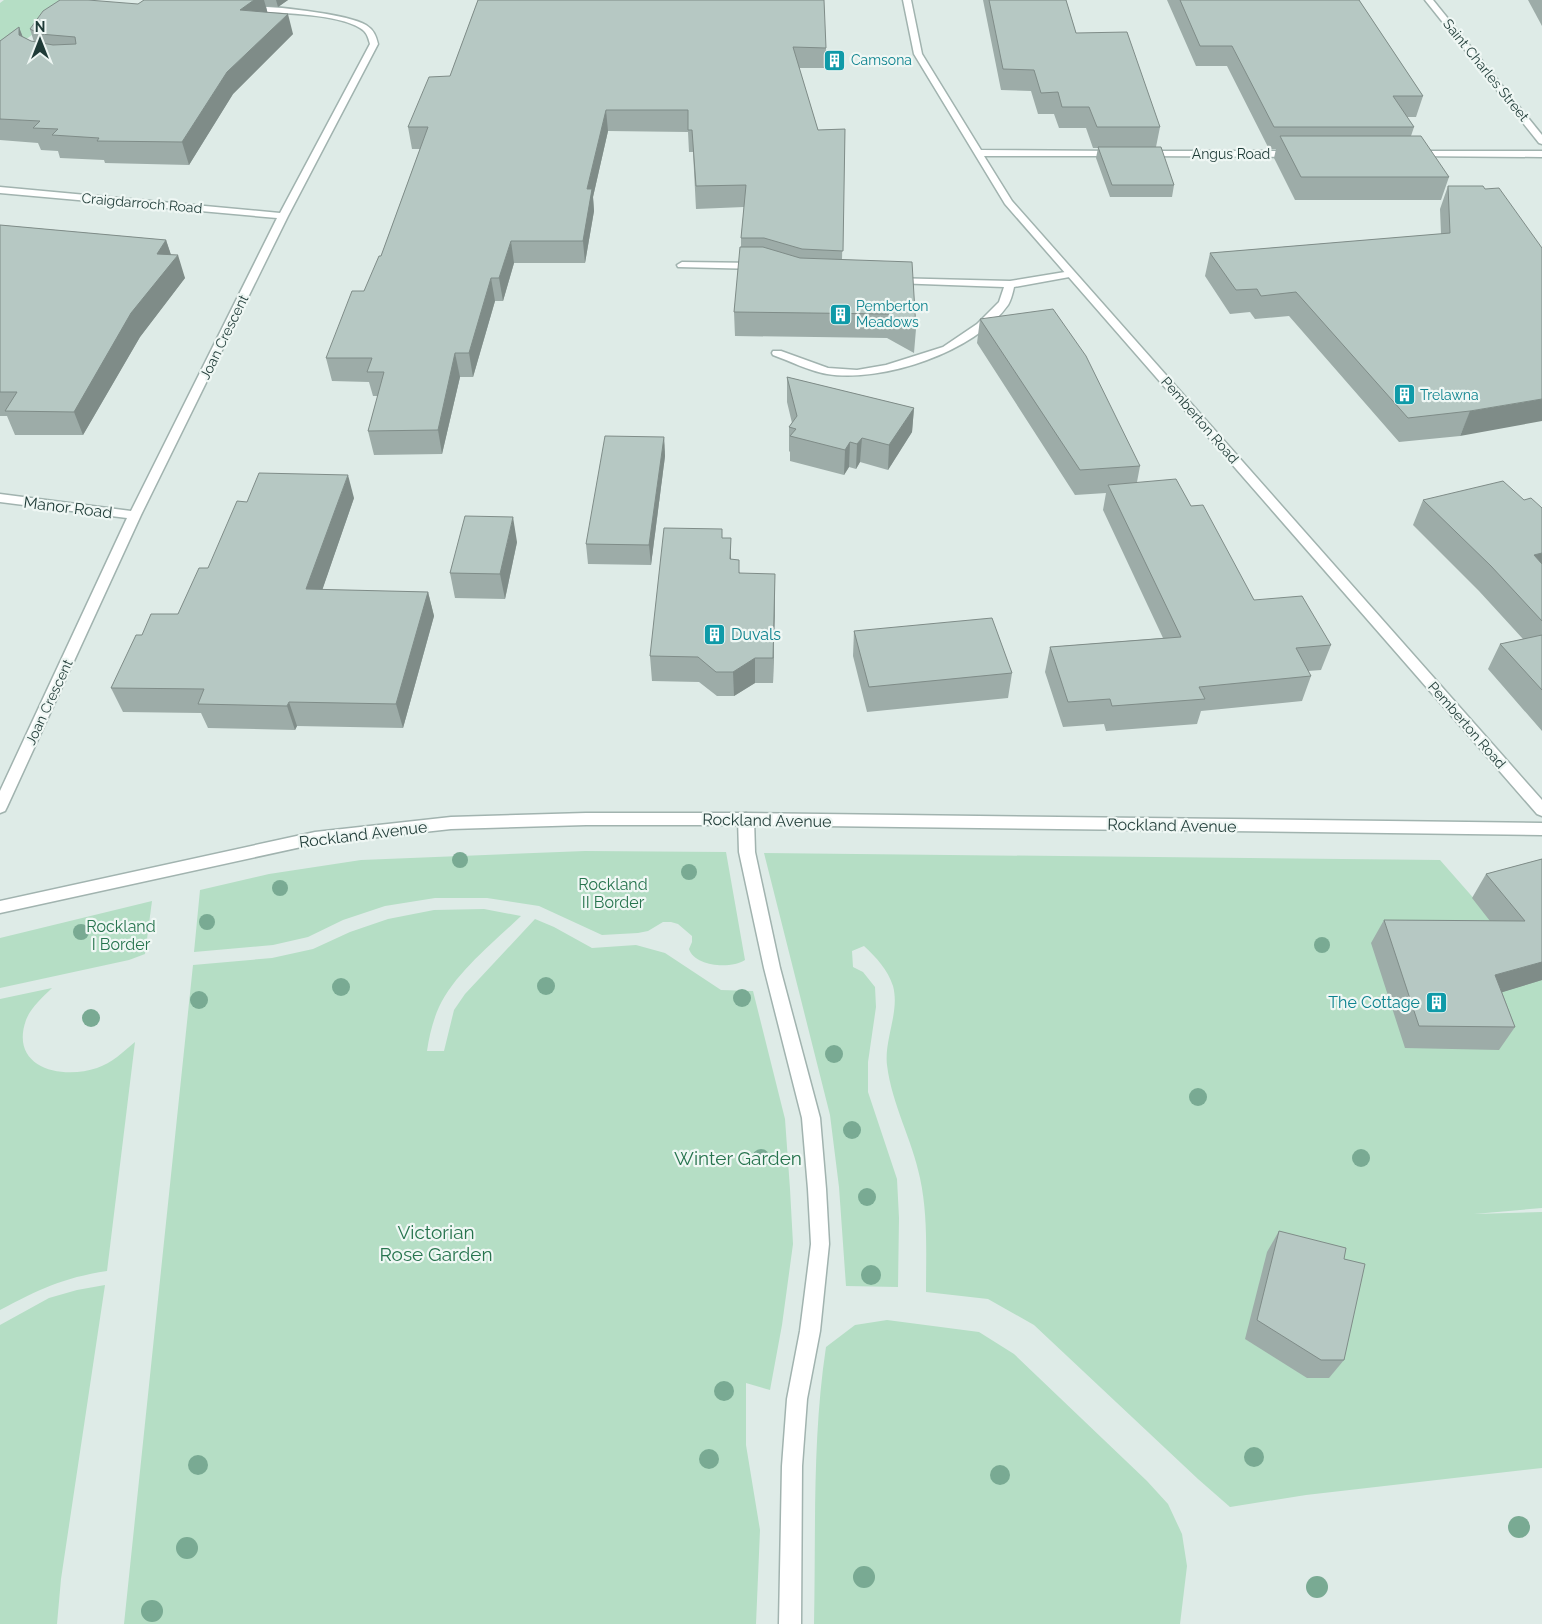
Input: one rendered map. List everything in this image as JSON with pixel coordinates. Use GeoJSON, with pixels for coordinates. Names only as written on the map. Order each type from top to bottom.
{"type":"FeatureCollection","features":[{"type":"Feature","properties":{"kind":"street","name":"Pemberton Road"},"geometry":{"type":"LineString","coordinates":[[907,0],[918,54],[1008,202],[1542,810]]}},
{"type":"Feature","properties":{"kind":"street","name":"Saint Charles Street"},"geometry":{"type":"LineString","coordinates":[[1429,0],[1542,141]]}},
{"type":"Feature","properties":{"kind":"street","name":"Joan Crescent"},"geometry":{"type":"LineString","coordinates":[[0,807],[135,515],[283,216],[374,44],[370,32],[360,24],[338,17],[233,8]]}},
{"type":"Feature","properties":{"kind":"street","name":"Angus Road"},"geometry":{"type":"LineString","coordinates":[[979,153],[1305,154]]}},
{"type":"Feature","properties":{"kind":"street"},"geometry":{"type":"LineString","coordinates":[[1404,154],[1542,154]]}},
{"type":"Feature","properties":{"kind":"street","name":"Craigdarroch Road"},"geometry":{"type":"LineString","coordinates":[[0,190],[283,216]]}},
{"type":"Feature","properties":{"kind":"street"},"geometry":{"type":"LineString","coordinates":[[682,265],[764,266],[772,268]]}},
{"type":"Feature","properties":{"kind":"street"},"geometry":{"type":"LineString","coordinates":[[880,279],[1010,284],[1026,283],[1071,274]]}},
{"type":"Feature","properties":{"kind":"street"},"geometry":{"type":"LineString","coordinates":[[777,353],[827,371],[857,373],[888,368],[947,350],[981,326],[1004,303],[1010,284]]}},
{"type":"Feature","properties":{"kind":"street","name":"Manor Road"},"geometry":{"type":"LineString","coordinates":[[0,498],[135,515]]}},
{"type":"Feature","properties":{"kind":"street","name":"Rockland Avenue"},"geometry":{"type":"LineString","coordinates":[[0,907],[324,837],[451,823],[586,819],[746,820],[1542,830]]}},
{"type":"Feature","properties":{"kind":"street"},"geometry":{"type":"LineString","coordinates":[[746,820],[748,852],[772,968],[811,1118],[817,1188],[820,1244],[810,1331],[797,1398],[792,1466],[790,1624]]}},
{"type":"Feature","properties":{"kind":"green space"},"geometry":{"type":"Polygon","coordinates":[[[4,0],[87,0],[61,13],[0,59],[0,3],[4,0]]]}},
{"type":"Feature","properties":{"kind":"green space","name":"Rockland II Border"},"geometry":{"type":"Polygon","coordinates":[[[585,851],[726,852],[745,960],[731,965],[714,965],[698,960],[689,949],[692,936],[678,924],[671,922],[663,922],[648,931],[638,933],[602,935],[539,906],[487,898],[435,898],[385,906],[343,920],[308,937],[273,945],[194,952],[200,890],[269,874],[361,860],[585,851]]]}},
{"type":"Feature","properties":{"kind":"green space"},"geometry":{"type":"Polygon","coordinates":[[[764,853],[1440,860],[1542,976],[1542,1208],[1474,1214],[1542,1212],[1542,1468],[1306,1495],[1230,1507],[1034,1325],[988,1299],[926,1292],[926,1235],[923,1192],[912,1150],[893,1094],[887,1065],[895,996],[888,975],[881,964],[864,946],[852,951],[853,967],[863,972],[875,987],[876,1007],[868,1062],[868,1092],[897,1179],[899,1218],[898,1287],[846,1286],[839,1187],[830,1115],[764,853]]]}},
{"type":"Feature","properties":{"kind":"green space","name":"Rockland I Border"},"geometry":{"type":"Polygon","coordinates":[[[152,901],[145,954],[129,960],[0,988],[0,938],[152,901]]]}},
{"type":"Feature","properties":{"kind":"green space"},"geometry":{"type":"Polygon","coordinates":[[[484,909],[521,916],[465,970],[446,994],[435,1017],[427,1051],[444,1051],[454,1010],[465,994],[535,919],[592,948],[636,945],[665,953],[721,990],[753,991],[785,1119],[793,1244],[782,1325],[770,1390],[746,1383],[746,1445],[760,1530],[756,1624],[124,1624],[193,965],[272,958],[313,949],[350,932],[388,919],[434,910],[484,909]]]}},
{"type":"Feature","properties":{"kind":"green space"},"geometry":{"type":"Polygon","coordinates":[[[52,988],[28,1015],[23,1036],[25,1049],[32,1059],[42,1066],[55,1071],[69,1072],[97,1068],[112,1060],[135,1042],[107,1271],[77,1277],[52,1285],[0,1310],[0,999],[52,988]]]}},
{"type":"Feature","properties":{"kind":"green space"},"geometry":{"type":"Polygon","coordinates":[[[105,1285],[61,1579],[57,1624],[0,1624],[0,1325],[49,1298],[105,1285]]]}},
{"type":"Feature","properties":{"kind":"green space"},"geometry":{"type":"Polygon","coordinates":[[[887,1320],[979,1332],[1014,1354],[1147,1481],[1168,1504],[1182,1534],[1187,1566],[1180,1624],[814,1624],[818,1416],[826,1347],[855,1325],[887,1320]]]}},
{"type":"Feature","properties":{"kind":"building"},"geometry":{"type":"Polygon","coordinates":[[[60,0],[138,4],[144,0],[254,0],[240,10],[288,14],[227,72],[182,142],[97,141],[99,138],[52,135],[58,129],[33,128],[40,121],[0,119],[0,41],[19,27],[19,35],[31,41],[53,45],[76,44],[75,37],[40,34],[30,29],[43,11],[60,0]]]}},
{"type":"Feature","properties":{"kind":"building"},"geometry":{"type":"Polygon","coordinates":[[[478,0],[824,0],[826,48],[793,47],[818,130],[845,129],[843,251],[802,249],[764,238],[741,238],[746,185],[696,186],[692,130],[688,130],[688,110],[606,110],[587,189],[592,189],[583,241],[511,241],[499,278],[491,278],[469,353],[455,353],[438,430],[368,431],[384,372],[367,372],[372,358],[326,358],[352,291],[364,291],[379,256],[381,256],[428,127],[408,127],[429,77],[450,76],[478,0]]]}},
{"type":"Feature","properties":{"kind":"building"},"geometry":{"type":"Polygon","coordinates":[[[989,0],[1066,0],[1076,33],[1127,32],[1160,127],[1097,127],[1089,107],[1062,107],[1058,92],[1041,93],[1034,70],[1003,69],[989,0]]]}},
{"type":"Feature","properties":{"kind":"building"},"geometry":{"type":"Polygon","coordinates":[[[1180,0],[1359,0],[1423,96],[1393,96],[1414,127],[1274,127],[1232,46],[1200,46],[1180,0]]]}},
{"type":"Feature","properties":{"kind":"building"},"geometry":{"type":"Polygon","coordinates":[[[1280,136],[1421,136],[1449,177],[1301,177],[1280,136]]]}},
{"type":"Feature","properties":{"kind":"building"},"geometry":{"type":"Polygon","coordinates":[[[1098,147],[1161,147],[1174,185],[1112,185],[1098,147]]]}},
{"type":"Feature","properties":{"kind":"building"},"geometry":{"type":"Polygon","coordinates":[[[1448,186],[1483,186],[1485,189],[1499,188],[1542,248],[1542,399],[1470,411],[1408,418],[1296,292],[1261,296],[1257,289],[1236,290],[1210,253],[1450,233],[1448,186]]]}},
{"type":"Feature","properties":{"kind":"building"},"geometry":{"type":"Polygon","coordinates":[[[0,225],[166,240],[157,254],[178,255],[131,313],[74,412],[5,411],[17,392],[0,392],[0,225]]]}},
{"type":"Feature","properties":{"kind":"building"},"geometry":{"type":"Polygon","coordinates":[[[740,247],[763,247],[800,258],[912,262],[916,329],[888,314],[734,312],[740,247]]]}},
{"type":"Feature","properties":{"kind":"building"},"geometry":{"type":"Polygon","coordinates":[[[1053,309],[1086,356],[1140,466],[1080,470],[980,319],[1053,309]]]}},
{"type":"Feature","properties":{"kind":"building"},"geometry":{"type":"Polygon","coordinates":[[[787,377],[914,408],[889,445],[862,438],[857,444],[850,442],[845,450],[790,436],[796,429],[789,427],[797,416],[787,377]]]}},
{"type":"Feature","properties":{"kind":"building"},"geometry":{"type":"Polygon","coordinates":[[[605,436],[664,437],[649,545],[586,544],[605,436]]]}},
{"type":"Feature","properties":{"kind":"building"},"geometry":{"type":"Polygon","coordinates":[[[259,473],[348,475],[306,589],[428,592],[396,704],[289,702],[287,706],[198,704],[204,689],[111,688],[136,635],[142,635],[151,614],[178,614],[199,568],[208,568],[237,501],[247,502],[259,473]]]}},
{"type":"Feature","properties":{"kind":"building"},"geometry":{"type":"Polygon","coordinates":[[[1176,479],[1191,506],[1203,505],[1254,600],[1302,596],[1331,645],[1296,648],[1311,676],[1199,687],[1205,699],[1112,706],[1110,699],[1068,702],[1050,647],[1181,637],[1108,485],[1176,479]]]}},
{"type":"Feature","properties":{"kind":"building"},"geometry":{"type":"Polygon","coordinates":[[[1503,481],[1524,500],[1531,498],[1542,508],[1542,553],[1534,555],[1542,564],[1542,621],[1491,566],[1423,500],[1503,481]]]}},
{"type":"Feature","properties":{"kind":"building"},"geometry":{"type":"Polygon","coordinates":[[[465,516],[513,517],[500,574],[450,573],[465,516]]]}},
{"type":"Feature","properties":{"kind":"building","name":"Duvals"},"geometry":{"type":"Polygon","coordinates":[[[664,528],[722,529],[722,538],[731,538],[730,559],[739,560],[739,573],[775,574],[773,658],[755,658],[733,672],[716,672],[698,657],[650,656],[664,528]]]}},
{"type":"Feature","properties":{"kind":"building"},"geometry":{"type":"Polygon","coordinates":[[[992,618],[1012,673],[869,687],[854,631],[992,618]]]}},
{"type":"Feature","properties":{"kind":"building"},"geometry":{"type":"Polygon","coordinates":[[[1542,635],[1542,690],[1500,644],[1542,635]]]}},
{"type":"Feature","properties":{"kind":"building"},"geometry":{"type":"Polygon","coordinates":[[[1542,859],[1542,962],[1495,975],[1515,1027],[1419,1026],[1384,920],[1525,921],[1486,874],[1542,859]]]}},
{"type":"Feature","properties":{"kind":"building"},"geometry":{"type":"Polygon","coordinates":[[[1279,1231],[1346,1248],[1344,1259],[1365,1264],[1344,1360],[1321,1360],[1257,1320],[1279,1231]]]}},
{"type":"Feature","properties":{"kind":"place","name":"Camsona"},"geometry":{"type":"Point","coordinates":[835,60]}},
{"type":"Feature","properties":{"kind":"place","name":"Pemberton Meadows"},"geometry":{"type":"Point","coordinates":[840,314]}},
{"type":"Feature","properties":{"kind":"place","name":"Trelawna"},"geometry":{"type":"Point","coordinates":[1404,395]}},
{"type":"Feature","properties":{"kind":"place","name":"Duvals"},"geometry":{"type":"Point","coordinates":[715,634]}},
{"type":"Feature","properties":{"kind":"place","name":"The Cottage"},"geometry":{"type":"Point","coordinates":[1436,1002]}},
{"type":"Feature","properties":{"kind":"park label","name":"Winter Garden"},"geometry":{"type":"Point","coordinates":[738,1158]}},
{"type":"Feature","properties":{"kind":"park label","name":"Victorian Rose Garden"},"geometry":{"type":"Point","coordinates":[436,1243]}}]}
